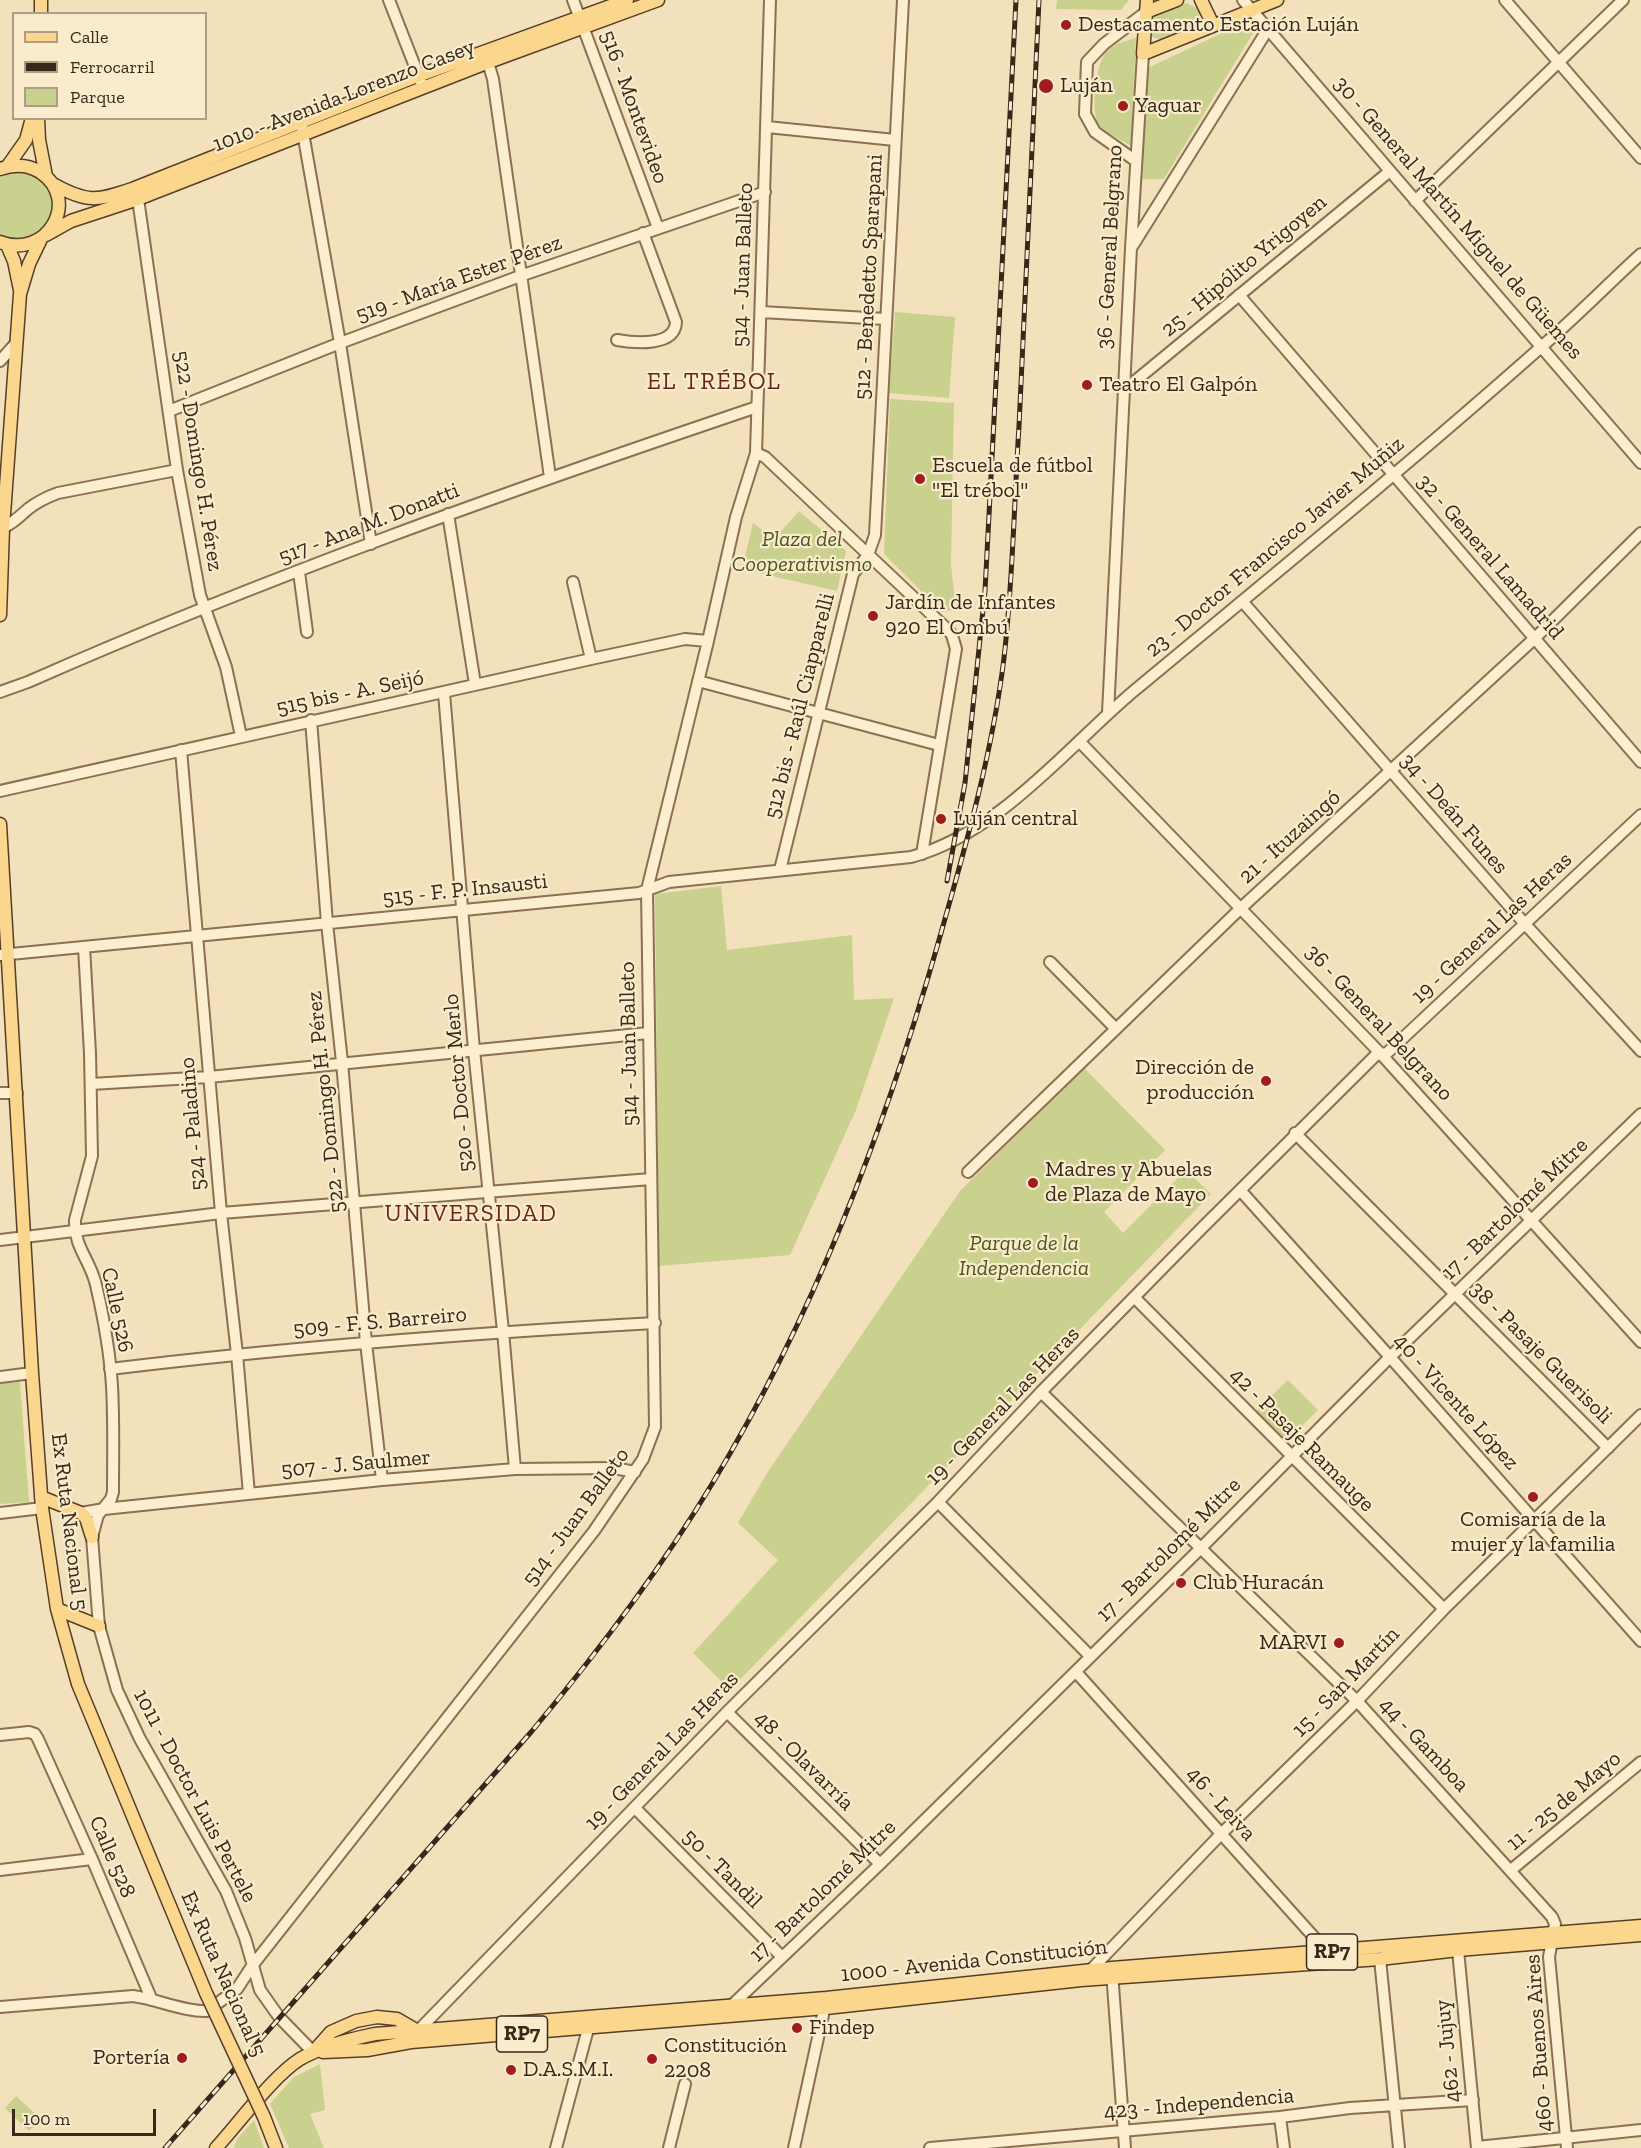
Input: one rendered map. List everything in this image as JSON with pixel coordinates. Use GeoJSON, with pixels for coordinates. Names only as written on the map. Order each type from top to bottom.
{"type":"FeatureCollection","features":[{"type":"Feature","properties":{"kind":"main road","name":"1010 - Avenida Lorenzo Casey"},"geometry":{"type":"LineString","coordinates":[[582,22],[627,0]]}},
{"type":"Feature","properties":{"kind":"main road","name":"1010 - Avenida Lorenzo Casey"},"geometry":{"type":"LineString","coordinates":[[2,243],[24,246],[71,221],[301,122],[422,81],[582,22],[658,0]]}},
{"type":"Feature","properties":{"kind":"main road"},"geometry":{"type":"LineString","coordinates":[[1147,6],[1177,0]]}},
{"type":"Feature","properties":{"kind":"main road"},"geometry":{"type":"LineString","coordinates":[[1201,0],[1213,25]]}},
{"type":"Feature","properties":{"kind":"main road"},"geometry":{"type":"LineString","coordinates":[[1143,54],[1213,25],[1247,5],[1276,0]]}},
{"type":"Feature","properties":{"kind":"main road","name":"36 - General Belgrano"},"geometry":{"type":"LineString","coordinates":[[1143,54],[1147,6]]}},
{"type":"Feature","properties":{"kind":"main road","name":"1010 - Avenida Lorenzo Casey"},"geometry":{"type":"LineString","coordinates":[[2,168],[27,166],[67,192],[93,199],[135,194],[305,134],[422,81]]}},
{"type":"Feature","properties":{"kind":"main road"},"geometry":{"type":"LineString","coordinates":[[2,168],[26,140],[31,120]]}},
{"type":"Feature","properties":{"kind":"main road"},"geometry":{"type":"LineString","coordinates":[[0,615],[2,528],[20,294],[29,264],[44,237],[52,228],[58,211],[57,193],[49,180],[39,140],[38,120]]}},
{"type":"Feature","properties":{"kind":"main road"},"geometry":{"type":"LineString","coordinates":[[2,243],[14,261],[20,294]]}},
{"type":"Feature","properties":{"kind":"main road","name":"Ex Ruta Nacional 5"},"geometry":{"type":"LineString","coordinates":[[0,824],[4,954],[17,1092],[32,1374],[42,1502],[57,1610],[78,1684],[207,1993],[276,2148]]}},
{"type":"Feature","properties":{"kind":"main road"},"geometry":{"type":"LineString","coordinates":[[42,1502],[81,1513],[86,1518],[92,1537]]}},
{"type":"Feature","properties":{"kind":"main road"},"geometry":{"type":"LineString","coordinates":[[57,1610],[99,1626]]}},
{"type":"Feature","properties":{"kind":"main road","name":"1000 - Avenida Constitución"},"geometry":{"type":"LineString","coordinates":[[1112,1972],[1380,1959],[1641,1926]]}},
{"type":"Feature","properties":{"kind":"main road","name":"1000 - Avenida Constitución"},"geometry":{"type":"LineString","coordinates":[[313,2052],[349,2052],[411,2042],[588,2023],[826,2003],[1112,1972],[1328,1952],[1641,1935]]}},
{"type":"Feature","properties":{"kind":"main road"},"geometry":{"type":"LineString","coordinates":[[216,2148],[283,2072],[313,2052],[331,2032],[356,2021],[377,2016],[397,2019],[416,2030]]}},
{"type":"Feature","properties":{"kind":"main road","name":"1000 - Avenida Constitución"},"geometry":{"type":"LineString","coordinates":[[416,2030],[588,2023]]}},
{"type":"Feature","properties":{"kind":"street"},"geometry":{"type":"LineString","coordinates":[[389,0],[422,81]]}},
{"type":"Feature","properties":{"kind":"street","name":"516 - Montevideo"},"geometry":{"type":"LineString","coordinates":[[573,0],[658,228]]}},
{"type":"Feature","properties":{"kind":"street","name":"514 - Juan Balleto"},"geometry":{"type":"LineString","coordinates":[[151,1998],[192,2010],[207,2011],[237,1989],[252,1966],[594,1532],[635,1472],[649,1447],[655,1427],[655,1323],[647,890],[736,517],[756,453],[770,0]]}},
{"type":"Feature","properties":{"kind":"street","name":"512 - Benedetto Sparapani"},"geometry":{"type":"LineString","coordinates":[[868,555],[875,535],[903,0]]}},
{"type":"Feature","properties":{"kind":"street"},"geometry":{"type":"LineString","coordinates":[[1505,0],[1641,158]]}},
{"type":"Feature","properties":{"kind":"street"},"geometry":{"type":"LineString","coordinates":[[1415,201],[1623,0]]}},
{"type":"Feature","properties":{"kind":"street","name":"30 - General Martín Miguel de Güemes"},"geometry":{"type":"LineString","coordinates":[[1247,5],[1641,463]]}},
{"type":"Feature","properties":{"kind":"street"},"geometry":{"type":"LineString","coordinates":[[1136,161],[1095,132],[1085,114],[1087,62],[1147,6]]}},
{"type":"Feature","properties":{"kind":"street"},"geometry":{"type":"LineString","coordinates":[[1131,248],[1268,29]]}},
{"type":"Feature","properties":{"kind":"street","name":"36 - General Belgrano"},"geometry":{"type":"LineString","coordinates":[[1108,713],[1143,54]]}},
{"type":"Feature","properties":{"kind":"street"},"geometry":{"type":"LineString","coordinates":[[486,57],[493,79],[523,275],[550,477]]}},
{"type":"Feature","properties":{"kind":"street"},"geometry":{"type":"LineString","coordinates":[[301,122],[305,134],[340,343],[371,544]]}},
{"type":"Feature","properties":{"kind":"street"},"geometry":{"type":"LineString","coordinates":[[767,127],[895,140]]}},
{"type":"Feature","properties":{"kind":"street","name":"25 - Hipólito Yrigoyen"},"geometry":{"type":"LineString","coordinates":[[1124,391],[1390,171]]}},
{"type":"Feature","properties":{"kind":"street","name":"519 - María Ester Pérez"},"geometry":{"type":"LineString","coordinates":[[169,411],[340,343],[523,275],[765,192]]}},
{"type":"Feature","properties":{"kind":"street","name":"522 - Domingo H. Pérez"},"geometry":{"type":"LineString","coordinates":[[135,194],[177,470],[200,595],[226,667],[241,736]]}},
{"type":"Feature","properties":{"kind":"street"},"geometry":{"type":"LineString","coordinates":[[617,339],[649,342],[671,334],[675,329],[676,322],[643,233]]}},
{"type":"Feature","properties":{"kind":"street","name":"23 - Doctor Francisco Javier Muñiz"},"geometry":{"type":"LineString","coordinates":[[922,854],[956,838],[1009,804],[1108,713],[1542,347],[1641,254]]}},
{"type":"Feature","properties":{"kind":"street","name":"32 - General Lamadrid"},"geometry":{"type":"LineString","coordinates":[[1239,295],[1641,762]]}},
{"type":"Feature","properties":{"kind":"street"},"geometry":{"type":"LineString","coordinates":[[761,312],[886,319]]}},
{"type":"Feature","properties":{"kind":"street"},"geometry":{"type":"LineString","coordinates":[[0,361],[17,342]]}},
{"type":"Feature","properties":{"kind":"street","name":"517 - Ana M. Donatti"},"geometry":{"type":"LineString","coordinates":[[0,692],[205,608],[448,514],[757,407]]}},
{"type":"Feature","properties":{"kind":"street"},"geometry":{"type":"LineString","coordinates":[[756,453],[765,457],[952,635],[956,649],[922,854]]}},
{"type":"Feature","properties":{"kind":"street"},"geometry":{"type":"LineString","coordinates":[[2,528],[29,508],[58,493],[177,470]]}},
{"type":"Feature","properties":{"kind":"street"},"geometry":{"type":"LineString","coordinates":[[448,514],[475,684]]}},
{"type":"Feature","properties":{"kind":"street","name":"21 - Ituzaingó"},"geometry":{"type":"LineString","coordinates":[[968,1172],[1241,908],[1534,638],[1641,533]]}},
{"type":"Feature","properties":{"kind":"street","name":"512 bis - Raúl Ciapparelli"},"geometry":{"type":"LineString","coordinates":[[780,870],[853,574],[868,555]]}},
{"type":"Feature","properties":{"kind":"street"},"geometry":{"type":"LineString","coordinates":[[299,572],[307,632]]}},
{"type":"Feature","properties":{"kind":"street"},"geometry":{"type":"LineString","coordinates":[[573,582],[591,659]]}},
{"type":"Feature","properties":{"kind":"street","name":"34 - Deán Funes"},"geometry":{"type":"LineString","coordinates":[[1242,601],[1525,924],[1641,1051]]}},
{"type":"Feature","properties":{"kind":"street","name":"515 bis - A. Seijó"},"geometry":{"type":"LineString","coordinates":[[0,791],[311,720],[685,639],[708,641]]}},
{"type":"Feature","properties":{"kind":"street"},"geometry":{"type":"LineString","coordinates":[[698,681],[939,745]]}},
{"type":"Feature","properties":{"kind":"street","name":"520 - Doctor Merlo"},"geometry":{"type":"LineString","coordinates":[[444,693],[474,1050],[515,1469]]}},
{"type":"Feature","properties":{"kind":"street","name":"522 - Domingo H. Pérez"},"geometry":{"type":"LineString","coordinates":[[311,720],[327,923],[342,1062],[366,1343],[382,1480]]}},
{"type":"Feature","properties":{"kind":"street","name":"36 - General Belgrano"},"geometry":{"type":"LineString","coordinates":[[1079,741],[1381,1054],[1641,1342]]}},
{"type":"Feature","properties":{"kind":"street","name":"524 - Paladino"},"geometry":{"type":"LineString","coordinates":[[181,750],[221,1214],[237,1354],[249,1494]]}},
{"type":"Feature","properties":{"kind":"street","name":"19 - General Las Heras"},"geometry":{"type":"LineString","coordinates":[[411,2042],[416,2030],[727,1712],[938,1502],[1041,1392],[1295,1133],[1372,1058],[1387,1053],[1641,815]]}},
{"type":"Feature","properties":{"kind":"street","name":"515 - F. P. Insausti"},"geometry":{"type":"LineString","coordinates":[[4,954],[639,893],[669,882],[922,854]]}},
{"type":"Feature","properties":{"kind":"street"},"geometry":{"type":"LineString","coordinates":[[75,1230],[75,1220],[92,1156],[84,947]]}},
{"type":"Feature","properties":{"kind":"street"},"geometry":{"type":"LineString","coordinates":[[1050,962],[1116,1029]]}},
{"type":"Feature","properties":{"kind":"street"},"geometry":{"type":"LineString","coordinates":[[91,1084],[209,1077],[648,1033]]}},
{"type":"Feature","properties":{"kind":"street"},"geometry":{"type":"LineString","coordinates":[[0,1094],[17,1092]]}},
{"type":"Feature","properties":{"kind":"street","name":"17 - Bartolomé Mitre"},"geometry":{"type":"LineString","coordinates":[[731,2011],[782,1957],[1076,1672],[1390,1356],[1641,1114]]}},
{"type":"Feature","properties":{"kind":"street","name":"38 - Pasaje Guerisoli"},"geometry":{"type":"LineString","coordinates":[[1295,1133],[1608,1448]]}},
{"type":"Feature","properties":{"kind":"street"},"geometry":{"type":"LineString","coordinates":[[0,1240],[221,1214],[651,1179]]}},
{"type":"Feature","properties":{"kind":"street","name":"40 - Vicente López"},"geometry":{"type":"LineString","coordinates":[[1240,1190],[1641,1641]]}},
{"type":"Feature","properties":{"kind":"street","name":"Calle 526"},"geometry":{"type":"LineString","coordinates":[[75,1230],[77,1244],[91,1267],[96,1285],[112,1385],[113,1492],[95,1523],[92,1537]]}},
{"type":"Feature","properties":{"kind":"street","name":"42 - Pasaje Ramauge"},"geometry":{"type":"LineString","coordinates":[[1135,1298],[1444,1609]]}},
{"type":"Feature","properties":{"kind":"street","name":"509 - F. S. Barreiro"},"geometry":{"type":"LineString","coordinates":[[110,1369],[237,1354],[503,1331],[655,1323]]}},
{"type":"Feature","properties":{"kind":"street"},"geometry":{"type":"LineString","coordinates":[[0,1377],[32,1374]]}},
{"type":"Feature","properties":{"kind":"street","name":"44 - Gamboa"},"geometry":{"type":"LineString","coordinates":[[1041,1392],[1357,1701],[1552,1917],[1555,1924],[1551,1939]]}},
{"type":"Feature","properties":{"kind":"street","name":"15 - San Martín"},"geometry":{"type":"LineString","coordinates":[[1085,1975],[1221,1834],[1357,1701],[1444,1609],[1641,1415]]}},
{"type":"Feature","properties":{"kind":"street","name":"507 - J. Saulmer"},"geometry":{"type":"LineString","coordinates":[[81,1513],[382,1480],[515,1469],[614,1468],[635,1472]]}},
{"type":"Feature","properties":{"kind":"street"},"geometry":{"type":"LineString","coordinates":[[0,1513],[42,1502]]}},
{"type":"Feature","properties":{"kind":"street"},"geometry":{"type":"LineString","coordinates":[[938,1502],[1090,1656]]}},
{"type":"Feature","properties":{"kind":"street","name":"1011 - Doctor Luis Pertele"},"geometry":{"type":"LineString","coordinates":[[92,1537],[99,1626],[111,1670],[125,1708],[226,1891],[242,1930],[260,1990],[271,2006],[313,2052]]}},
{"type":"Feature","properties":{"kind":"street","name":"46 - Leiva"},"geometry":{"type":"LineString","coordinates":[[1076,1672],[1337,1962]]}},
{"type":"Feature","properties":{"kind":"street","name":"48 - Olavarría"},"geometry":{"type":"LineString","coordinates":[[727,1712],[880,1864]]}},
{"type":"Feature","properties":{"kind":"street","name":"Calle 528"},"geometry":{"type":"LineString","coordinates":[[0,1735],[29,1732],[35,1734],[92,1858],[151,1998]]}},
{"type":"Feature","properties":{"kind":"street","name":"11 - 25 de Mayo"},"geometry":{"type":"LineString","coordinates":[[1511,1870],[1641,1761]]}},
{"type":"Feature","properties":{"kind":"street","name":"50 - Tandil"},"geometry":{"type":"LineString","coordinates":[[635,1808],[782,1957]]}},
{"type":"Feature","properties":{"kind":"street"},"geometry":{"type":"LineString","coordinates":[[0,1870],[92,1858]]}},
{"type":"Feature","properties":{"kind":"street","name":"460 - Buenos Aires"},"geometry":{"type":"LineString","coordinates":[[1551,1939],[1550,1968],[1566,2142]]}},
{"type":"Feature","properties":{"kind":"street","name":"462 - Jujuy"},"geometry":{"type":"LineString","coordinates":[[1458,1950],[1477,2148]]}},
{"type":"Feature","properties":{"kind":"street"},"geometry":{"type":"LineString","coordinates":[[1103,1955],[1112,1972],[1125,2148]]}},
{"type":"Feature","properties":{"kind":"street"},"geometry":{"type":"LineString","coordinates":[[1380,1959],[1399,2148]]}},
{"type":"Feature","properties":{"kind":"street"},"geometry":{"type":"LineString","coordinates":[[0,2007],[114,1997],[151,1998]]}},
{"type":"Feature","properties":{"kind":"street"},"geometry":{"type":"LineString","coordinates":[[794,2148],[826,2003]]}},
{"type":"Feature","properties":{"kind":"street"},"geometry":{"type":"LineString","coordinates":[[556,2148],[588,2023]]}},
{"type":"Feature","properties":{"kind":"street"},"geometry":{"type":"LineString","coordinates":[[669,2148],[685,2084]]}},
{"type":"Feature","properties":{"kind":"street","name":"423 - Independencia"},"geometry":{"type":"LineString","coordinates":[[930,2148],[998,2145],[1350,2108],[1473,2100]]}},
{"type":"Feature","properties":{"kind":"street"},"geometry":{"type":"LineString","coordinates":[[1281,2117],[1284,2148]]}},
{"type":"Feature","properties":{"kind":"street"},"geometry":{"type":"LineString","coordinates":[[1477,2148],[1566,2142],[1641,2130]]}},
{"type":"Feature","properties":{"kind":"green space"},"geometry":{"type":"Polygon","coordinates":[[[1057,0],[1129,0],[1121,10],[1056,9],[1057,0]]]}},
{"type":"Feature","properties":{"kind":"green space"},"geometry":{"type":"Polygon","coordinates":[[[1186,3],[1200,12],[1196,28],[1168,39],[1151,36],[1148,24],[1153,17],[1186,3]]]}},
{"type":"Feature","properties":{"kind":"green space"},"geometry":{"type":"Polygon","coordinates":[[[1245,22],[1253,33],[1164,179],[1140,179],[1148,68],[1245,22]]]}},
{"type":"Feature","properties":{"kind":"green space"},"geometry":{"type":"Polygon","coordinates":[[[1136,38],[1131,146],[1100,126],[1094,100],[1097,76],[1107,51],[1117,44],[1136,38]]]}},
{"type":"Feature","properties":{"kind":"green space"},"geometry":{"type":"Polygon","coordinates":[[[21,169],[43,179],[53,197],[54,206],[48,224],[33,238],[23,242],[0,238],[0,174],[21,169]]]}},
{"type":"Feature","properties":{"kind":"green space"},"geometry":{"type":"Polygon","coordinates":[[[895,312],[955,317],[949,398],[889,393],[895,312]]]}},
{"type":"Feature","properties":{"kind":"green space","name":"Escuela de fútbol \"El trébol\""},"geometry":{"type":"Polygon","coordinates":[[[890,399],[954,403],[951,564],[956,609],[942,612],[884,554],[890,399]]]}},
{"type":"Feature","properties":{"kind":"green space","name":"Plaza del Cooperativismo"},"geometry":{"type":"Polygon","coordinates":[[[799,511],[846,551],[837,591],[742,569],[753,523],[774,539],[799,511]]]}},
{"type":"Feature","properties":{"kind":"green space"},"geometry":{"type":"Polygon","coordinates":[[[721,886],[727,950],[852,935],[854,1000],[894,998],[856,1110],[790,1255],[659,1266],[655,894],[721,886]]]}},
{"type":"Feature","properties":{"kind":"green space","name":"Parque de la Independencia"},"geometry":{"type":"Polygon","coordinates":[[[1084,1068],[1165,1150],[1104,1212],[1123,1233],[1186,1170],[1211,1194],[730,1690],[693,1653],[778,1560],[738,1523],[767,1473],[960,1191],[1084,1068]]]}},
{"type":"Feature","properties":{"kind":"green space"},"geometry":{"type":"Polygon","coordinates":[[[1288,1380],[1318,1410],[1290,1438],[1285,1439],[1256,1411],[1288,1380]]]}},
{"type":"Feature","properties":{"kind":"green space"},"geometry":{"type":"Polygon","coordinates":[[[20,1382],[29,1502],[0,1504],[0,1383],[20,1382]]]}},
{"type":"Feature","properties":{"kind":"green space"},"geometry":{"type":"Polygon","coordinates":[[[320,2064],[325,2110],[310,2114],[324,2148],[289,2148],[270,2104],[294,2077],[320,2064]]]}},
{"type":"Feature","properties":{"kind":"green space"},"geometry":{"type":"Polygon","coordinates":[[[16,2096],[41,2119],[29,2131],[5,2108],[16,2096]]]}},
{"type":"Feature","properties":{"kind":"green space"},"geometry":{"type":"Polygon","coordinates":[[[254,2120],[264,2148],[234,2148],[237,2139],[254,2120]]]}},
{"type":"Feature","properties":{"kind":"railway"},"geometry":{"type":"LineString","coordinates":[[947,881],[965,783],[985,591],[1016,0]]}},
{"type":"Feature","properties":{"kind":"railway"},"geometry":{"type":"LineString","coordinates":[[165,2148],[532,1731],[626,1611],[692,1517],[748,1421],[782,1356],[842,1223],[893,1086],[937,947],[976,804],[999,695],[1011,571],[1039,0]]}},
{"type":"Feature","properties":{"kind":"place","name":"Destacamento Estación Luján"},"geometry":{"type":"Point","coordinates":[1066,25]}},
{"type":"Feature","properties":{"kind":"place","name":"Luján"},"geometry":{"type":"Point","coordinates":[1046,86]}},
{"type":"Feature","properties":{"kind":"place","name":"Yaguar"},"geometry":{"type":"Point","coordinates":[1123,106]}},
{"type":"Feature","properties":{"kind":"place","name":"Teatro El Galpón"},"geometry":{"type":"Point","coordinates":[1087,385]}},
{"type":"Feature","properties":{"kind":"place","name":"Escuela de fútbol \"El trébol\""},"geometry":{"type":"Point","coordinates":[920,479]}},
{"type":"Feature","properties":{"kind":"place","name":"Jardín de Infantes 920 El Ombú"},"geometry":{"type":"Point","coordinates":[873,616]}},
{"type":"Feature","properties":{"kind":"place","name":"Luján central"},"geometry":{"type":"Point","coordinates":[941,819]}},
{"type":"Feature","properties":{"kind":"place","name":"Dirección de producción"},"geometry":{"type":"Point","coordinates":[1266,1081]}},
{"type":"Feature","properties":{"kind":"place","name":"Madres y Abuelas de Plaza de Mayo"},"geometry":{"type":"Point","coordinates":[1033,1183]}},
{"type":"Feature","properties":{"kind":"place","name":"Comisaría de la mujer y la familia"},"geometry":{"type":"Point","coordinates":[1533,1497]}},
{"type":"Feature","properties":{"kind":"place","name":"Club Huracán"},"geometry":{"type":"Point","coordinates":[1181,1583]}},
{"type":"Feature","properties":{"kind":"place","name":"MARVI"},"geometry":{"type":"Point","coordinates":[1339,1643]}},
{"type":"Feature","properties":{"kind":"place","name":"Findep"},"geometry":{"type":"Point","coordinates":[797,2028]}},
{"type":"Feature","properties":{"kind":"place","name":"Portería"},"geometry":{"type":"Point","coordinates":[182,2058]}},
{"type":"Feature","properties":{"kind":"place","name":"Constitución 2208"},"geometry":{"type":"Point","coordinates":[652,2059]}},
{"type":"Feature","properties":{"kind":"place","name":"D.A.S.M.I."},"geometry":{"type":"Point","coordinates":[511,2070]}},
{"type":"Feature","properties":{"kind":"district","name":"EL TRÉBOL"},"geometry":{"type":"Point","coordinates":[714,382]}},
{"type":"Feature","properties":{"kind":"district","name":"UNIVERSIDAD"},"geometry":{"type":"Point","coordinates":[471,1214]}}]}
